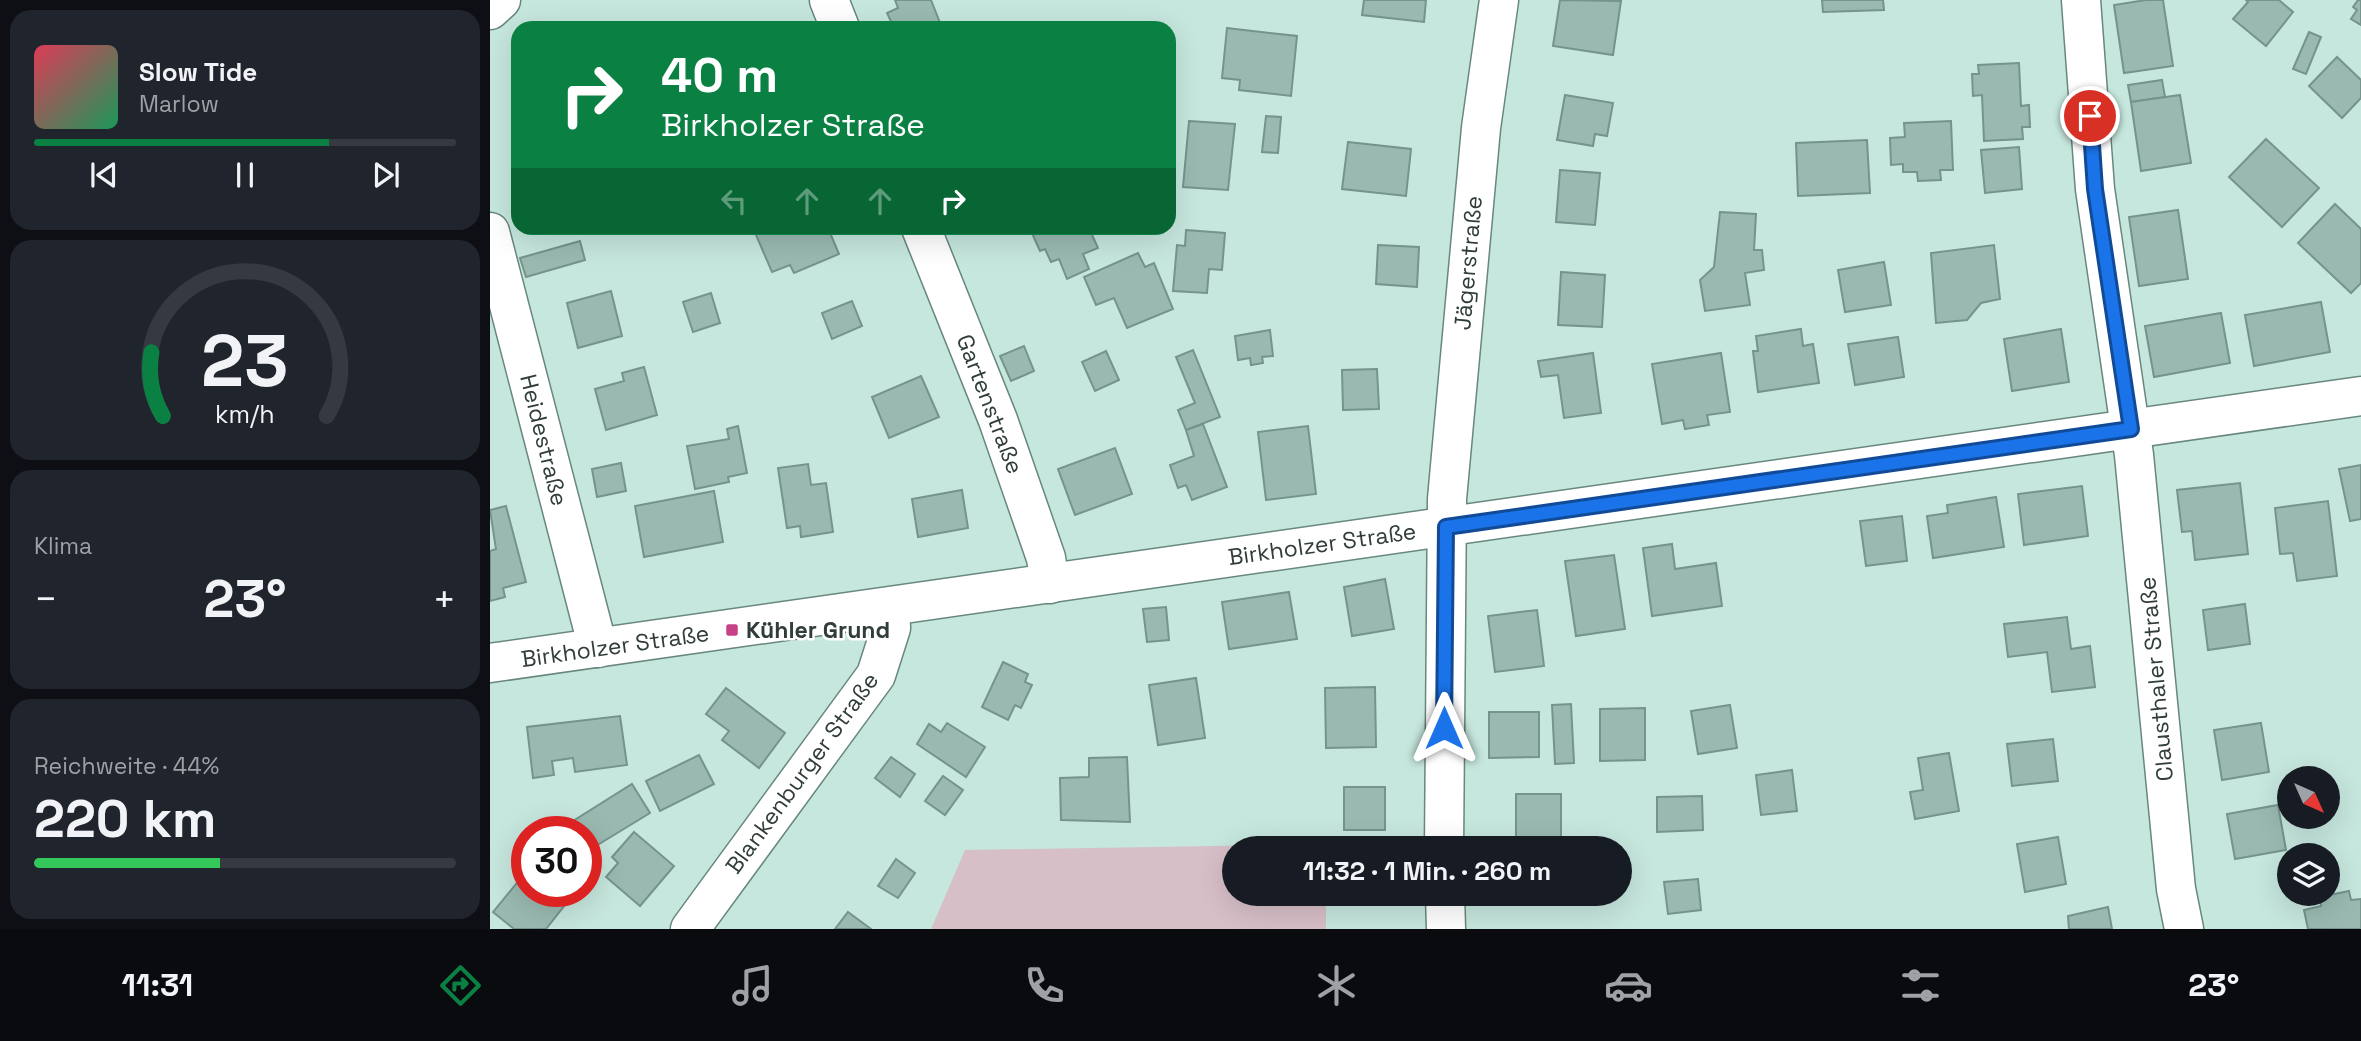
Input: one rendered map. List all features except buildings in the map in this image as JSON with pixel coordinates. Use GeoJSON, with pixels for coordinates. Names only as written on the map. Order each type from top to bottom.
{"type":"FeatureCollection","features":[{"type":"Feature","properties":{"kind":"street"},"geometry":{"type":"LineString","coordinates":[[490,10],[502,0]]}},
{"type":"Feature","properties":{"kind":"street"},"geometry":{"type":"LineString","coordinates":[[829,0],[837,21]]}},
{"type":"Feature","properties":{"kind":"street","name":"Jägerstraße"},"geometry":{"type":"LineString","coordinates":[[1444,836],[1446,527],[1481,128],[1499,0]]}},
{"type":"Feature","properties":{"kind":"street","name":"Clausthaler Straße"},"geometry":{"type":"LineString","coordinates":[[2081,0],[2095,189],[2131,429],[2176,889],[2184,929]]}},
{"type":"Feature","properties":{"kind":"street","name":"Heidestraße"},"geometry":{"type":"LineString","coordinates":[[490,232],[598,648]]}},
{"type":"Feature","properties":{"kind":"street","name":"Gartenstraße"},"geometry":{"type":"LineString","coordinates":[[924,235],[998,420],[1046,558],[1050,584]]}},
{"type":"Feature","properties":{"kind":"street","name":"Birkholzer Straße"},"geometry":{"type":"LineString","coordinates":[[490,663],[2361,396]]}},
{"type":"Feature","properties":{"kind":"street","name":"Blankenburger Straße"},"geometry":{"type":"LineString","coordinates":[[690,929],[876,675],[891,628],[890,608]]}},
{"type":"Feature","properties":{"kind":"street"},"geometry":{"type":"LineString","coordinates":[[1445,906],[1446,929]]}},
{"type":"Feature","properties":{"kind":"shaded area"},"geometry":{"type":"Polygon","coordinates":[[[1222,846],[1222,906],[1326,906],[1326,929],[931,929],[965,850],[1222,846]]]}},
{"type":"Feature","properties":{"kind":"place","name":"Kühler Grund"},"geometry":{"type":"Point","coordinates":[732,630]}},
{"type":"Feature","properties":{"kind":"route"},"geometry":{"type":"LineString","coordinates":[[1444,728],[1446,527],[1721,485],[2131,429],[2095,189],[2090,116]]}}]}
